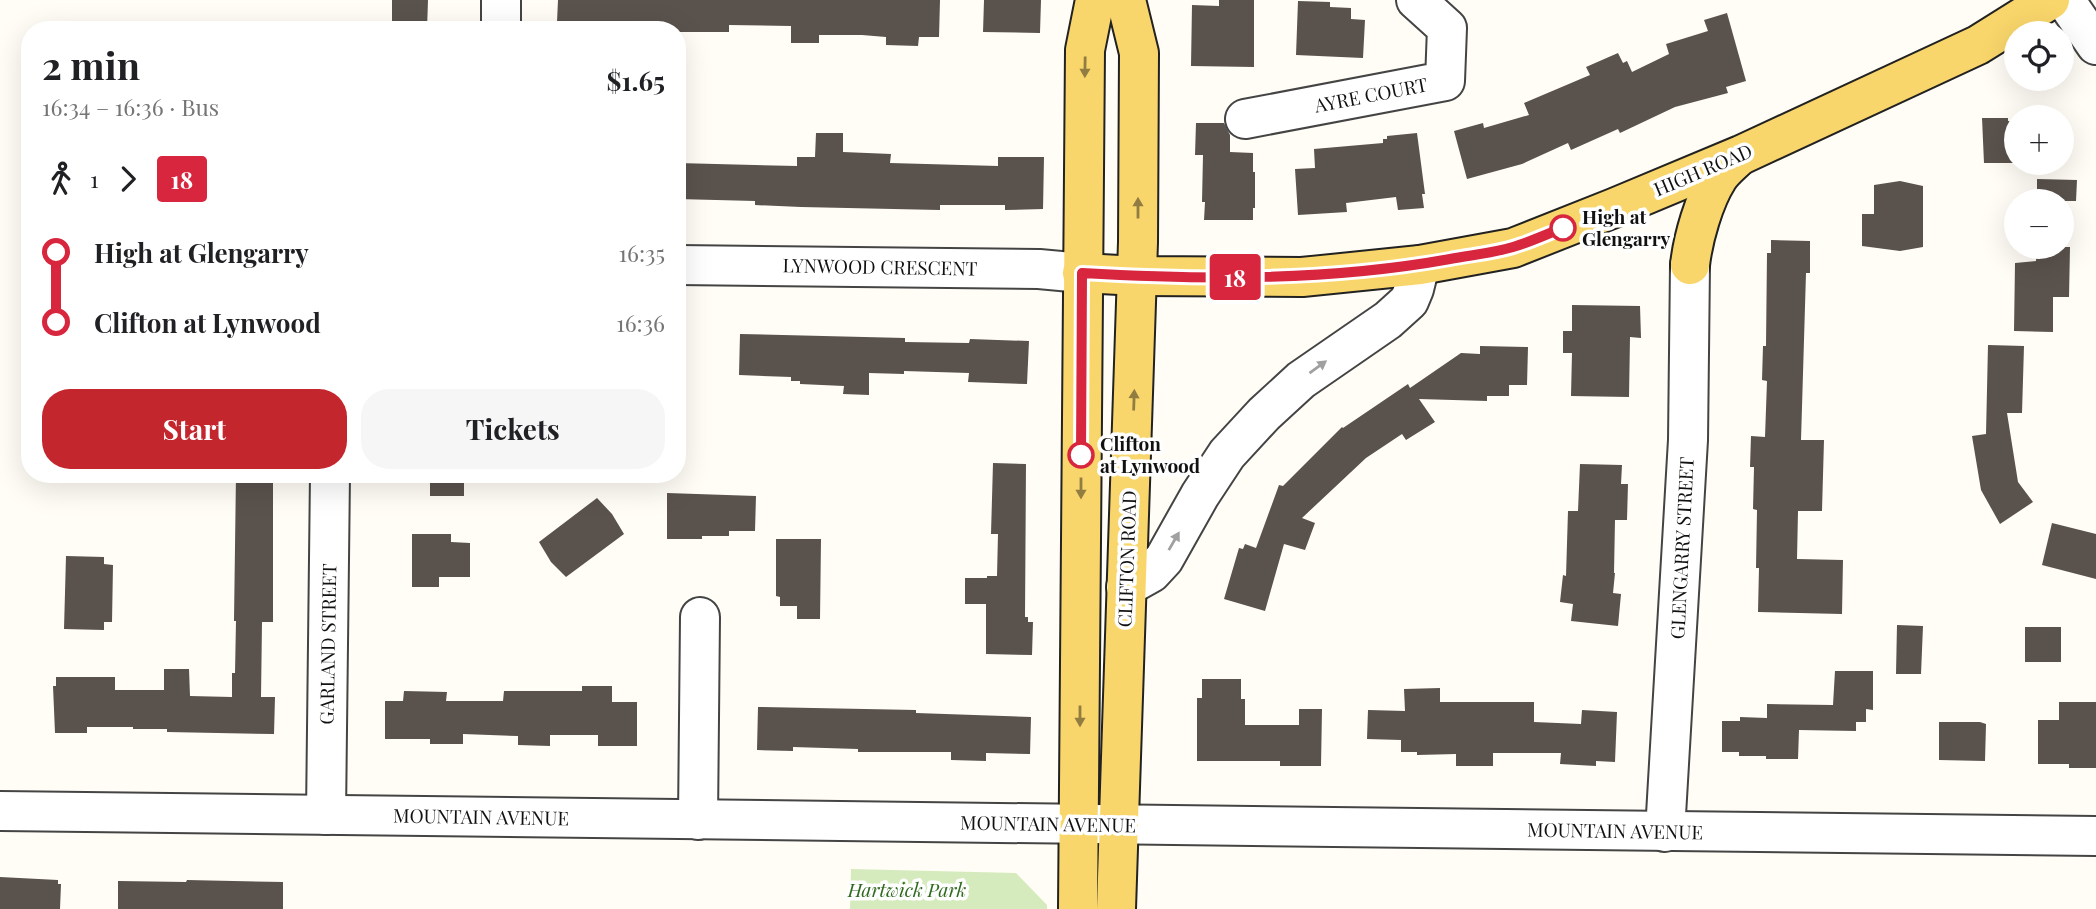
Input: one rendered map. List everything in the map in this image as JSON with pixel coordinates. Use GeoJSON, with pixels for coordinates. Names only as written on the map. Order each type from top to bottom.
{"type":"FeatureCollection","features":[{"type":"Feature","properties":{"kind":"main road"},"geometry":{"type":"LineString","coordinates":[[1078,909],[1085,50],[1095,0]]}},
{"type":"Feature","properties":{"kind":"main road","name":"CLIFTON ROAD"},"geometry":{"type":"LineString","coordinates":[[1116,909],[1138,276],[1139,53],[1126,0]]}},
{"type":"Feature","properties":{"kind":"main road","name":"HIGH ROAD"},"geometry":{"type":"LineString","coordinates":[[1082,273],[1302,277],[1420,265],[1513,247],[1741,155],[1978,45],[2050,0]]}},
{"type":"Feature","properties":{"kind":"main road"},"geometry":{"type":"LineString","coordinates":[[1690,265],[1710,194],[1719,175],[1741,155]]}},
{"type":"Feature","properties":{"kind":"street"},"geometry":{"type":"LineString","coordinates":[[502,0],[502,21]]}},
{"type":"Feature","properties":{"kind":"street","name":"AYRE COURT"},"geometry":{"type":"LineString","coordinates":[[1245,119],[1445,81],[1447,28],[1416,0]]}},
{"type":"Feature","properties":{"kind":"street"},"geometry":{"type":"LineString","coordinates":[[2065,0],[2096,45]]}},
{"type":"Feature","properties":{"kind":"street","name":"LYNWOOD CRESCENT"},"geometry":{"type":"LineString","coordinates":[[686,265],[1039,269],[1082,273]]}},
{"type":"Feature","properties":{"kind":"street"},"geometry":{"type":"LineString","coordinates":[[1126,587],[1151,573],[1164,559],[1227,454],[1264,414],[1301,380],[1388,320],[1409,301],[1415,289],[1420,265]]}},
{"type":"Feature","properties":{"kind":"street","name":"GLENGARRY STREET"},"geometry":{"type":"LineString","coordinates":[[1665,831],[1688,440],[1690,265]]}},
{"type":"Feature","properties":{"kind":"street","name":"GARLAND STREET"},"geometry":{"type":"LineString","coordinates":[[326,814],[330,483]]}},
{"type":"Feature","properties":{"kind":"street"},"geometry":{"type":"LineString","coordinates":[[698,820],[700,617]]}},
{"type":"Feature","properties":{"kind":"street","name":"MOUNTAIN AVENUE"},"geometry":{"type":"LineString","coordinates":[[0,811],[2096,836]]}},
{"type":"Feature","properties":{"kind":"green space","name":"Hartwick Park"},"geometry":{"type":"Polygon","coordinates":[[[851,869],[1016,873],[1047,905],[1047,909],[850,909],[851,869]]]}},
{"type":"Feature","properties":{"kind":"building"},"geometry":{"type":"Polygon","coordinates":[[[392,0],[428,0],[427,21],[392,21],[392,0]]]}},
{"type":"Feature","properties":{"kind":"building"},"geometry":{"type":"Polygon","coordinates":[[[558,0],[940,0],[939,37],[919,37],[918,46],[886,45],[886,37],[862,35],[819,35],[819,43],[791,43],[791,26],[729,25],[729,32],[686,32],[686,21],[557,21],[558,0]]]}},
{"type":"Feature","properties":{"kind":"building"},"geometry":{"type":"Polygon","coordinates":[[[984,0],[1041,0],[1040,33],[983,32],[984,0]]]}},
{"type":"Feature","properties":{"kind":"building"},"geometry":{"type":"Polygon","coordinates":[[[1219,0],[1254,0],[1254,67],[1191,66],[1192,5],[1219,6],[1219,0]]]}},
{"type":"Feature","properties":{"kind":"building"},"geometry":{"type":"Polygon","coordinates":[[[1298,1],[1330,2],[1330,7],[1351,8],[1351,19],[1365,20],[1363,58],[1296,55],[1298,1]]]}},
{"type":"Feature","properties":{"kind":"building"},"geometry":{"type":"Polygon","coordinates":[[[1727,13],[1746,81],[1726,87],[1728,93],[1675,107],[1620,133],[1618,129],[1571,150],[1568,143],[1522,164],[1467,179],[1454,131],[1483,123],[1484,128],[1529,115],[1524,103],[1590,75],[1586,67],[1618,53],[1623,63],[1627,61],[1632,72],[1669,54],[1666,44],[1708,31],[1704,20],[1727,13]]]}},
{"type":"Feature","properties":{"kind":"building"},"geometry":{"type":"Polygon","coordinates":[[[1982,118],[2004,118],[2004,163],[1984,163],[1982,118]]]}},
{"type":"Feature","properties":{"kind":"building"},"geometry":{"type":"Polygon","coordinates":[[[1196,123],[1224,123],[1230,135],[1230,152],[1253,153],[1253,220],[1204,220],[1203,155],[1195,155],[1196,123]]]}},
{"type":"Feature","properties":{"kind":"building"},"geometry":{"type":"Polygon","coordinates":[[[816,133],[843,133],[843,152],[891,154],[890,163],[998,166],[998,157],[1044,157],[1043,209],[1005,210],[1005,205],[940,205],[940,210],[801,207],[755,205],[755,201],[686,199],[686,163],[797,166],[797,157],[815,157],[816,133]]]}},
{"type":"Feature","properties":{"kind":"building"},"geometry":{"type":"Polygon","coordinates":[[[1417,133],[1425,194],[1422,194],[1424,208],[1398,210],[1396,197],[1346,203],[1347,212],[1298,215],[1295,169],[1315,168],[1314,149],[1383,143],[1387,136],[1417,133]]]}},
{"type":"Feature","properties":{"kind":"building"},"geometry":{"type":"Polygon","coordinates":[[[2037,179],[2077,180],[2076,201],[2074,189],[2037,189],[2037,179]]]}},
{"type":"Feature","properties":{"kind":"building"},"geometry":{"type":"Polygon","coordinates":[[[1900,181],[1923,186],[1923,247],[1900,251],[1862,246],[1862,214],[1874,214],[1874,185],[1900,181]]]}},
{"type":"Feature","properties":{"kind":"building"},"geometry":{"type":"Polygon","coordinates":[[[1771,240],[1810,241],[1810,273],[1806,273],[1801,440],[1824,440],[1822,511],[1798,511],[1797,559],[1843,560],[1842,614],[1758,612],[1757,510],[1753,509],[1754,467],[1750,467],[1751,436],[1765,437],[1767,381],[1762,380],[1763,346],[1766,346],[1767,253],[1771,253],[1771,240]]]}},
{"type":"Feature","properties":{"kind":"building"},"geometry":{"type":"Polygon","coordinates":[[[2070,259],[2069,297],[2053,297],[2053,332],[2014,331],[2015,263],[2070,259]]]}},
{"type":"Feature","properties":{"kind":"building"},"geometry":{"type":"Polygon","coordinates":[[[1572,305],[1640,306],[1641,338],[1630,337],[1629,397],[1571,396],[1572,353],[1563,353],[1563,331],[1572,331],[1572,305]]]}},
{"type":"Feature","properties":{"kind":"building"},"geometry":{"type":"Polygon","coordinates":[[[740,334],[905,338],[905,342],[969,343],[970,339],[1029,341],[1027,384],[968,382],[969,373],[904,371],[904,374],[869,373],[869,395],[843,394],[844,386],[800,384],[800,381],[791,381],[791,377],[739,375],[740,334]]]}},
{"type":"Feature","properties":{"kind":"building"},"geometry":{"type":"Polygon","coordinates":[[[1988,345],[2024,346],[2022,413],[2007,413],[2018,482],[2033,502],[2000,524],[1981,490],[1972,436],[1986,434],[1988,345]]]}},
{"type":"Feature","properties":{"kind":"building"},"geometry":{"type":"Polygon","coordinates":[[[1480,346],[1528,347],[1527,385],[1509,385],[1509,396],[1487,396],[1487,401],[1419,399],[1435,422],[1406,440],[1402,434],[1366,458],[1302,518],[1315,523],[1305,550],[1284,544],[1265,611],[1224,599],[1239,548],[1243,549],[1245,544],[1256,548],[1279,485],[1283,486],[1342,427],[1408,384],[1410,388],[1461,353],[1480,354],[1480,346]]]}},
{"type":"Feature","properties":{"kind":"building"},"geometry":{"type":"Polygon","coordinates":[[[993,463],[1026,464],[1025,617],[1028,617],[1028,622],[1033,622],[1032,655],[986,654],[986,604],[965,604],[965,578],[997,576],[998,534],[991,534],[993,463]]]}},
{"type":"Feature","properties":{"kind":"building"},"geometry":{"type":"Polygon","coordinates":[[[1580,464],[1622,465],[1621,484],[1628,484],[1627,520],[1615,520],[1613,593],[1621,594],[1618,626],[1571,621],[1573,604],[1560,602],[1563,575],[1566,576],[1568,511],[1578,511],[1580,464]]]}},
{"type":"Feature","properties":{"kind":"building"},"geometry":{"type":"Polygon","coordinates":[[[236,483],[273,483],[273,622],[262,622],[261,697],[275,697],[274,734],[167,732],[167,729],[133,727],[87,727],[87,733],[55,733],[53,686],[56,686],[56,677],[115,677],[115,690],[164,690],[164,669],[189,669],[190,696],[232,697],[232,673],[235,673],[236,483]]]}},
{"type":"Feature","properties":{"kind":"building"},"geometry":{"type":"Polygon","coordinates":[[[430,483],[464,483],[464,496],[430,496],[430,483]]]}},
{"type":"Feature","properties":{"kind":"building"},"geometry":{"type":"Polygon","coordinates":[[[667,493],[756,496],[755,531],[729,531],[729,536],[702,536],[702,539],[667,539],[667,493]]]}},
{"type":"Feature","properties":{"kind":"building"},"geometry":{"type":"Polygon","coordinates":[[[597,498],[612,514],[624,534],[566,577],[551,562],[539,542],[597,498]]]}},
{"type":"Feature","properties":{"kind":"building"},"geometry":{"type":"Polygon","coordinates":[[[2052,523],[2096,534],[2096,579],[2042,565],[2052,523]]]}},
{"type":"Feature","properties":{"kind":"building"},"geometry":{"type":"Polygon","coordinates":[[[412,534],[451,534],[451,542],[470,543],[470,577],[439,577],[439,587],[412,587],[412,534]]]}},
{"type":"Feature","properties":{"kind":"building"},"geometry":{"type":"Polygon","coordinates":[[[776,539],[821,539],[820,619],[797,619],[797,606],[780,606],[780,597],[776,596],[776,539]]]}},
{"type":"Feature","properties":{"kind":"building"},"geometry":{"type":"Polygon","coordinates":[[[66,556],[104,557],[104,564],[113,565],[112,622],[104,622],[104,630],[64,629],[66,556]]]}},
{"type":"Feature","properties":{"kind":"building"},"geometry":{"type":"Polygon","coordinates":[[[1897,625],[1923,626],[1921,674],[1896,674],[1897,625]]]}},
{"type":"Feature","properties":{"kind":"building"},"geometry":{"type":"Polygon","coordinates":[[[2025,627],[2061,627],[2061,662],[2025,662],[2025,627]]]}},
{"type":"Feature","properties":{"kind":"building"},"geometry":{"type":"Polygon","coordinates":[[[1835,671],[1873,671],[1873,710],[1866,709],[1866,722],[1856,722],[1856,731],[1799,730],[1798,759],[1766,759],[1766,756],[1739,756],[1739,752],[1722,752],[1722,721],[1740,721],[1740,717],[1767,718],[1767,704],[1833,705],[1835,671]]]}},
{"type":"Feature","properties":{"kind":"building"},"geometry":{"type":"Polygon","coordinates":[[[1202,679],[1241,679],[1241,699],[1245,699],[1245,725],[1299,725],[1299,709],[1322,709],[1321,766],[1280,766],[1280,761],[1197,761],[1197,698],[1202,698],[1202,679]]]}},
{"type":"Feature","properties":{"kind":"building"},"geometry":{"type":"Polygon","coordinates":[[[582,686],[612,686],[612,702],[637,702],[637,746],[598,746],[598,735],[550,735],[550,746],[518,745],[518,736],[463,734],[463,744],[430,744],[430,739],[385,739],[385,701],[403,701],[404,691],[447,692],[446,701],[503,701],[504,691],[582,691],[582,686]]]}},
{"type":"Feature","properties":{"kind":"building"},"geometry":{"type":"Polygon","coordinates":[[[1440,688],[1440,702],[1534,702],[1534,722],[1581,724],[1582,710],[1617,712],[1615,762],[1596,761],[1596,766],[1560,764],[1561,753],[1493,753],[1493,766],[1456,766],[1456,754],[1417,755],[1417,752],[1401,752],[1401,740],[1367,739],[1368,710],[1405,711],[1404,689],[1440,688]]]}},
{"type":"Feature","properties":{"kind":"building"},"geometry":{"type":"Polygon","coordinates":[[[2059,702],[2096,702],[2096,768],[2069,768],[2069,764],[2038,764],[2038,720],[2059,720],[2059,702]]]}},
{"type":"Feature","properties":{"kind":"building"},"geometry":{"type":"Polygon","coordinates":[[[758,707],[916,710],[916,713],[1031,717],[1030,754],[986,753],[986,761],[951,760],[951,752],[858,752],[858,749],[793,747],[793,751],[757,750],[758,707]]]}},
{"type":"Feature","properties":{"kind":"building"},"geometry":{"type":"Polygon","coordinates":[[[1939,722],[1986,724],[1985,761],[1939,760],[1939,722]]]}},
{"type":"Feature","properties":{"kind":"building"},"geometry":{"type":"Polygon","coordinates":[[[0,877],[58,880],[58,884],[61,884],[60,909],[0,909],[0,877]]]}},
{"type":"Feature","properties":{"kind":"building"},"geometry":{"type":"Polygon","coordinates":[[[118,881],[283,882],[283,909],[118,909],[118,881]]]}},
{"type":"Feature","properties":{"kind":"bus line","name":"18"},"geometry":{"type":"LineString","coordinates":[[1081,455],[1082,273],[1302,277],[1420,265],[1513,247],[1563,228]]}},
{"type":"Feature","properties":{"kind":"place","name":"High at Glengarry"},"geometry":{"type":"Point","coordinates":[1563,228]}},
{"type":"Feature","properties":{"kind":"place","name":"Clifton at Lynwood"},"geometry":{"type":"Point","coordinates":[1081,455]}}]}
